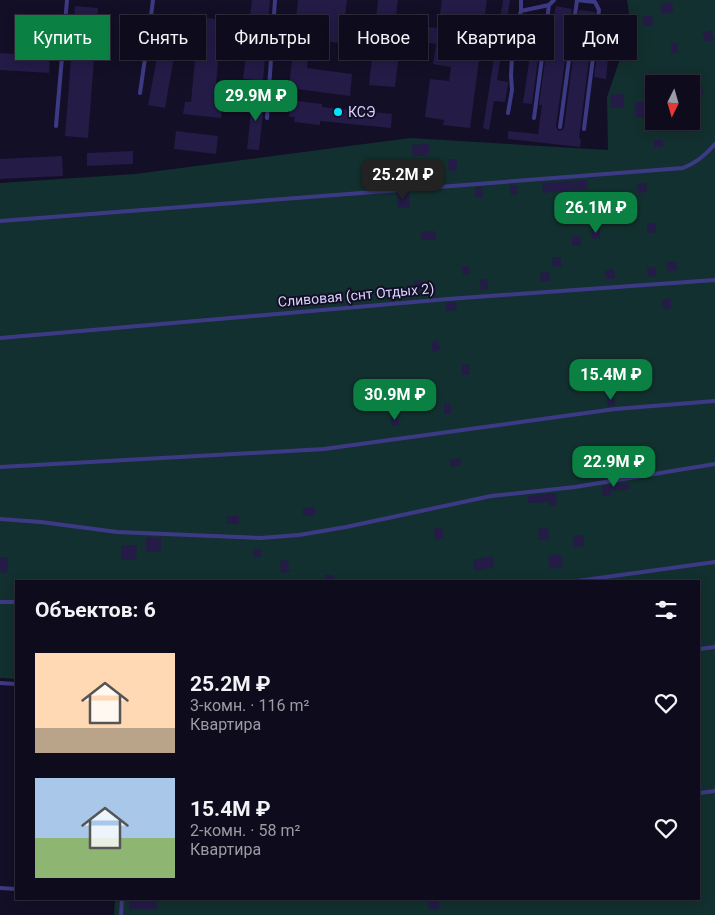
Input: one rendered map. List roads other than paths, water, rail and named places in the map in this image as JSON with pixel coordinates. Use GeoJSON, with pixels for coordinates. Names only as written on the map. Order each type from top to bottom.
{"type":"FeatureCollection","features":[{"type":"Feature","properties":{"kind":"lane"},"geometry":{"type":"LineString","coordinates":[[56,126],[67,0]]}},
{"type":"Feature","properties":{"kind":"lane"},"geometry":{"type":"LineString","coordinates":[[140,93],[153,0]]}},
{"type":"Feature","properties":{"kind":"lane"},"geometry":{"type":"LineString","coordinates":[[267,118],[275,0]]}},
{"type":"Feature","properties":{"kind":"lane"},"geometry":{"type":"LineString","coordinates":[[508,113],[512,90],[513,38],[521,11],[521,0]]}},
{"type":"Feature","properties":{"kind":"lane"},"geometry":{"type":"LineString","coordinates":[[521,11],[549,5],[554,0]]}},
{"type":"Feature","properties":{"kind":"lane"},"geometry":{"type":"LineString","coordinates":[[560,127],[577,0],[595,2],[599,10],[584,129]]}},
{"type":"Feature","properties":{"kind":"lane"},"geometry":{"type":"LineString","coordinates":[[534,118],[549,5]]}},
{"type":"Feature","properties":{"kind":"lane"},"geometry":{"type":"LineString","coordinates":[[0,221],[683,168],[694,163],[715,144]]}},
{"type":"Feature","properties":{"kind":"lane","name":"Сливовая (снт Отдых 2)"},"geometry":{"type":"LineString","coordinates":[[0,338],[448,299],[715,280]]}},
{"type":"Feature","properties":{"kind":"lane"},"geometry":{"type":"LineString","coordinates":[[0,467],[324,449],[615,408],[715,401]]}},
{"type":"Feature","properties":{"kind":"lane"},"geometry":{"type":"LineString","coordinates":[[0,519],[41,522],[117,532],[260,538],[299,535],[346,527],[491,496],[575,486],[715,464]]}},
{"type":"Feature","properties":{"kind":"lane"},"geometry":{"type":"LineString","coordinates":[[584,580],[715,562]]}},
{"type":"Feature","properties":{"kind":"lane"},"geometry":{"type":"LineString","coordinates":[[0,602],[15,602]]}},
{"type":"Feature","properties":{"kind":"lane"},"geometry":{"type":"LineString","coordinates":[[700,649],[715,647]]}},
{"type":"Feature","properties":{"kind":"lane"},"geometry":{"type":"LineString","coordinates":[[0,683],[15,684]]}},
{"type":"Feature","properties":{"kind":"lane"},"geometry":{"type":"LineString","coordinates":[[700,793],[715,792]]}},
{"type":"Feature","properties":{"kind":"lane"},"geometry":{"type":"LineString","coordinates":[[0,888],[15,889]]}},
{"type":"Feature","properties":{"kind":"lane"},"geometry":{"type":"LineString","coordinates":[[121,915],[122,900]]}},
{"type":"Feature","properties":{"kind":"place","name":"КСЭ"},"geometry":{"type":"Point","coordinates":[338,112]}}]}
